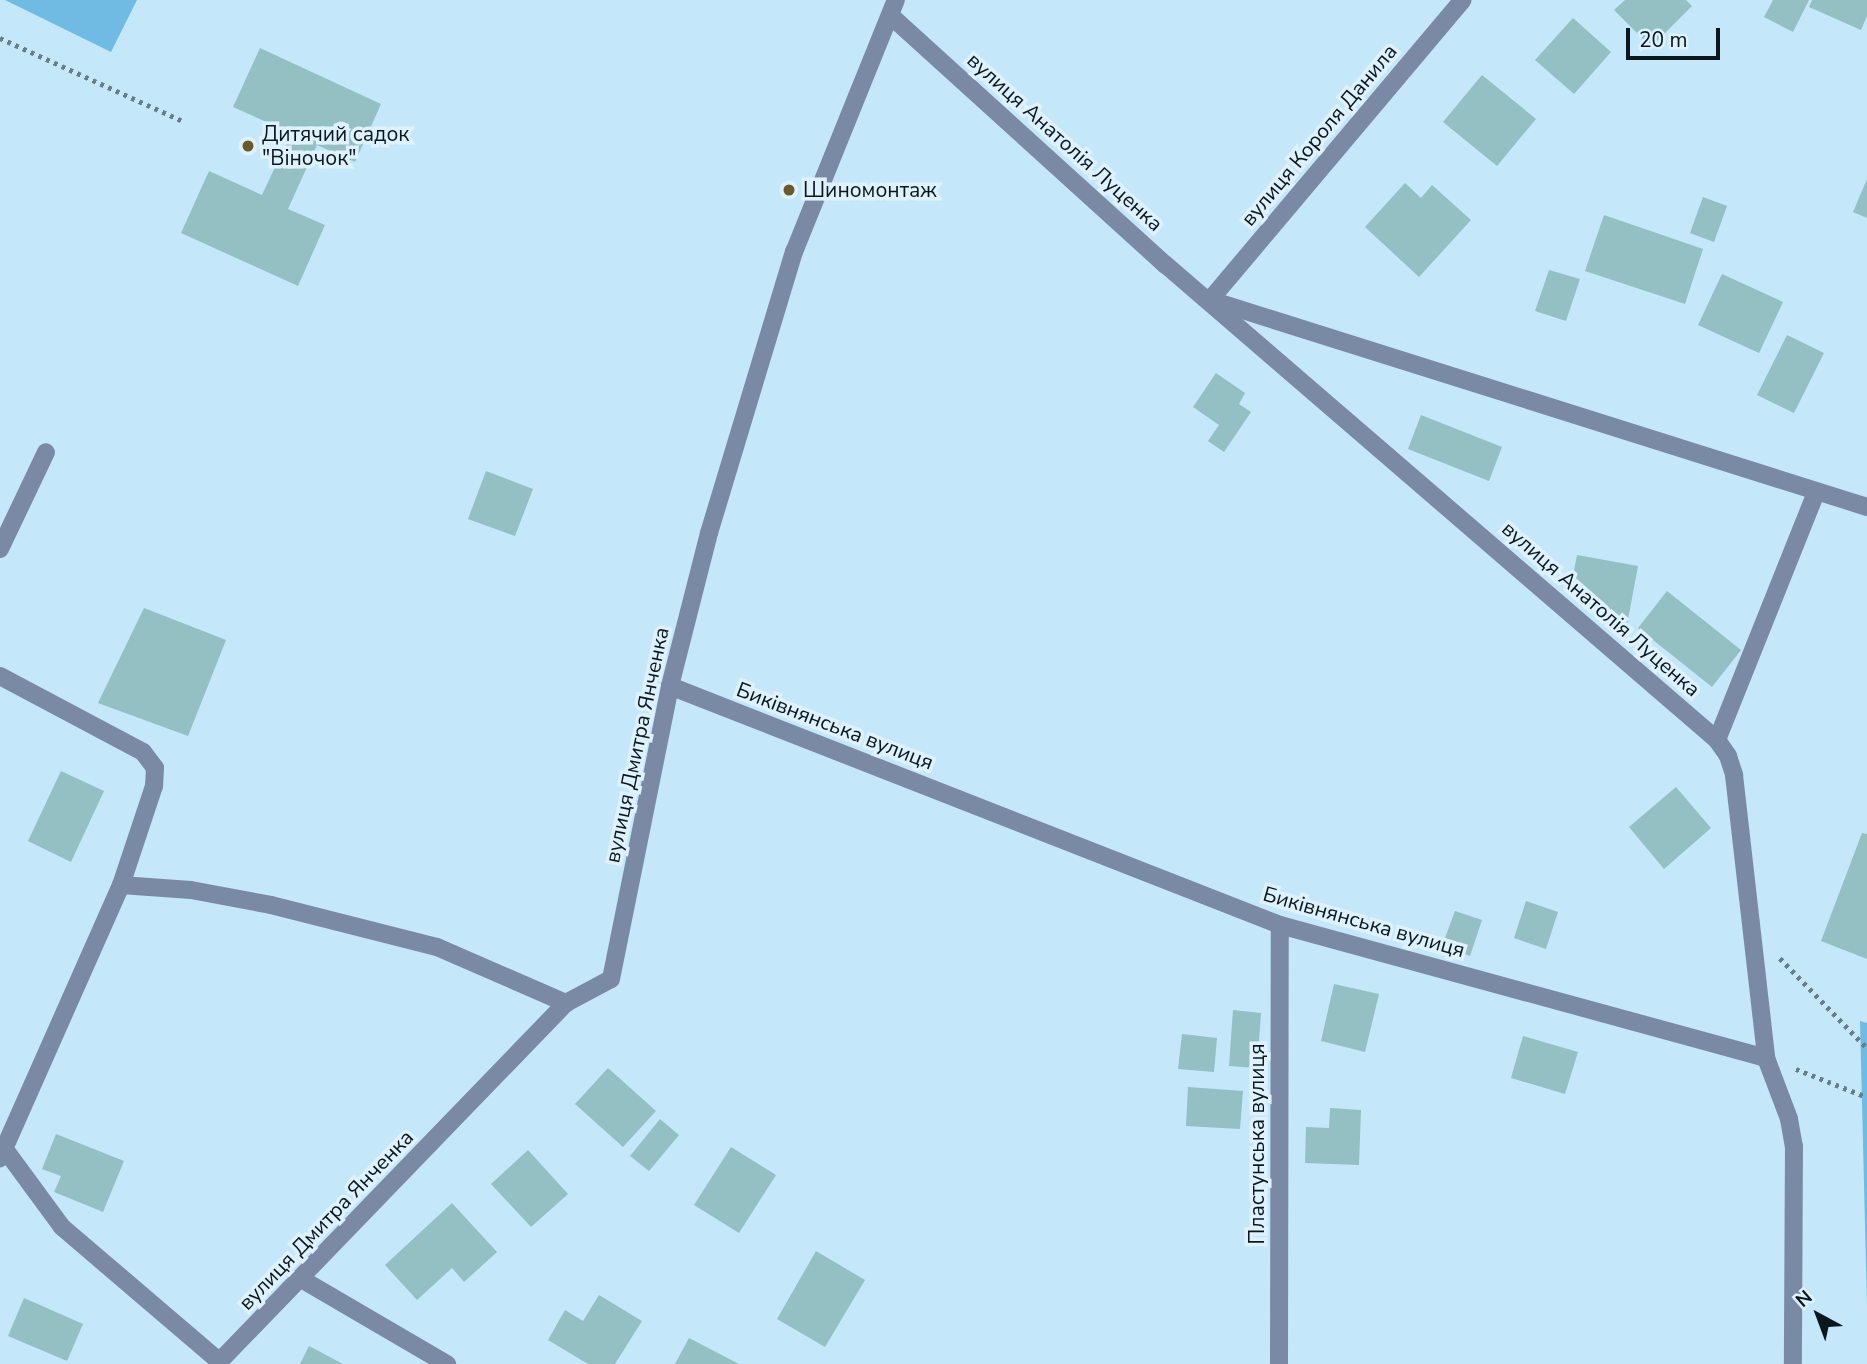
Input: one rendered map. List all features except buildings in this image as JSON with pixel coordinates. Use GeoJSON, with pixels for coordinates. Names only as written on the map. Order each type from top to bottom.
{"type":"FeatureCollection","features":[{"type":"Feature","properties":{"kind":"street","name":"вулиця Короля Данила"},"geometry":{"type":"LineString","coordinates":[[1210,300],[1463,0]]}},
{"type":"Feature","properties":{"kind":"street","name":"вулиця Анатолія Луценка"},"geometry":{"type":"LineString","coordinates":[[893,8],[1210,300],[1717,740],[1734,775],[1766,1058]]}},
{"type":"Feature","properties":{"kind":"street","name":"вулиця Дмитра Янченка"},"geometry":{"type":"LineString","coordinates":[[218,1362],[303,1280],[566,1003],[611,979],[670,686],[709,533],[794,252],[893,8]]}},
{"type":"Feature","properties":{"kind":"street","name":"вулиця Анатолія Луценка"},"geometry":{"type":"LineString","coordinates":[[1210,300],[1867,507]]}},
{"type":"Feature","properties":{"kind":"street"},"geometry":{"type":"LineString","coordinates":[[0,549],[46,452]]}},
{"type":"Feature","properties":{"kind":"street"},"geometry":{"type":"LineString","coordinates":[[1717,740],[1816,492]]}},
{"type":"Feature","properties":{"kind":"street"},"geometry":{"type":"LineString","coordinates":[[0,676],[143,752],[155,768],[153,786],[121,885],[2,1153],[62,1227],[218,1362]]}},
{"type":"Feature","properties":{"kind":"street","name":"Биківнянська вулиця"},"geometry":{"type":"LineString","coordinates":[[670,686],[1280,925],[1766,1058]]}},
{"type":"Feature","properties":{"kind":"street"},"geometry":{"type":"LineString","coordinates":[[121,885],[191,890],[271,905],[438,947],[566,1003]]}},
{"type":"Feature","properties":{"kind":"street","name":"Пластунська вулиця"},"geometry":{"type":"LineString","coordinates":[[1279,1364],[1280,925]]}},
{"type":"Feature","properties":{"kind":"street"},"geometry":{"type":"LineString","coordinates":[[1766,1058],[1789,1119],[1794,1146],[1793,1364]]}},
{"type":"Feature","properties":{"kind":"street"},"geometry":{"type":"LineString","coordinates":[[303,1280],[447,1364]]}},
{"type":"Feature","properties":{"kind":"path"},"geometry":{"type":"LineString","coordinates":[[0,38],[181,120]]}},
{"type":"Feature","properties":{"kind":"path"},"geometry":{"type":"LineString","coordinates":[[1753,930],[1867,1048]]}},
{"type":"Feature","properties":{"kind":"path"},"geometry":{"type":"LineString","coordinates":[[1766,1058],[1867,1097]]}},
{"type":"Feature","properties":{"kind":"shaded area"},"geometry":{"type":"Polygon","coordinates":[[[5,0],[137,0],[111,52],[5,0]]]}},
{"type":"Feature","properties":{"kind":"shaded area"},"geometry":{"type":"Polygon","coordinates":[[[1860,1021],[1867,1023],[1867,1305],[1860,1021]]]}},
{"type":"Feature","properties":{"kind":"place","name":"Дитячий садок \"Віночок\""},"geometry":{"type":"Point","coordinates":[248,146]}},
{"type":"Feature","properties":{"kind":"place","name":"Шиномонтаж"},"geometry":{"type":"Point","coordinates":[789,190]}}]}
